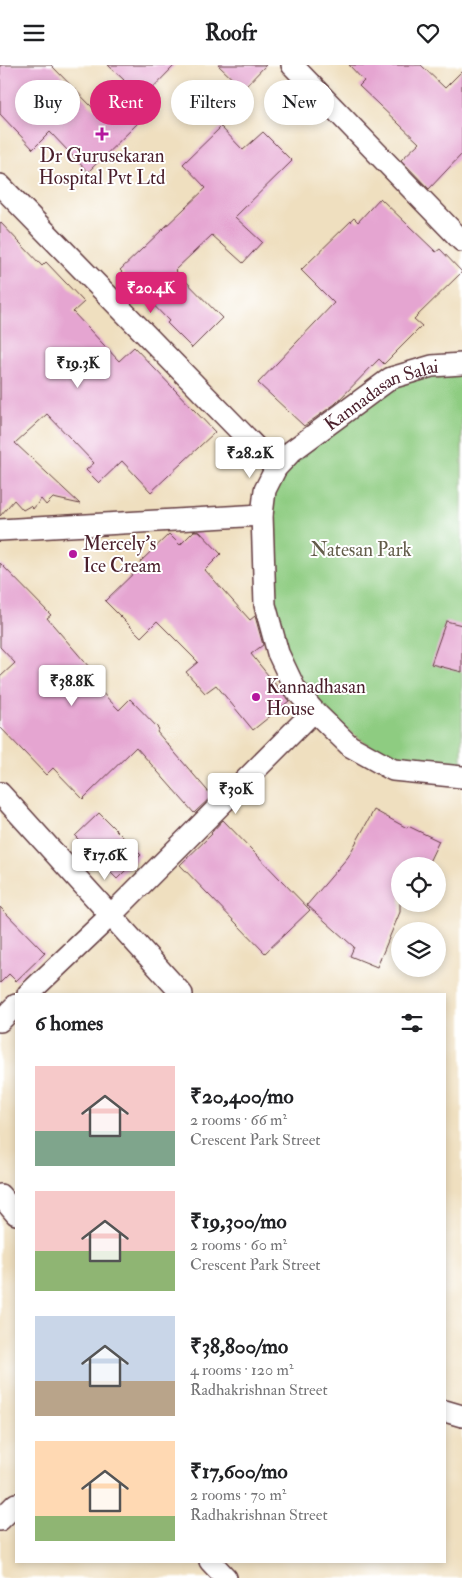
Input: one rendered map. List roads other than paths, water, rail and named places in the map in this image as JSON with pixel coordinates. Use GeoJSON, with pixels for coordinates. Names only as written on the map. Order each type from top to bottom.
{"type":"FeatureCollection","features":[{"type":"Feature","properties":{"kind":"street"},"geometry":{"type":"LineString","coordinates":[[292,65],[462,241]]}},
{"type":"Feature","properties":{"kind":"street"},"geometry":{"type":"LineString","coordinates":[[0,185],[276,468]]}},
{"type":"Feature","properties":{"kind":"street","name":"Kannadasan Salai"},"geometry":{"type":"LineString","coordinates":[[462,364],[432,366],[391,378],[292,451],[276,468],[265,490],[262,515],[265,605],[278,653],[295,689],[314,711],[350,745],[393,770],[462,777]]}},
{"type":"Feature","properties":{"kind":"street"},"geometry":{"type":"LineString","coordinates":[[0,530],[262,515]]}},
{"type":"Feature","properties":{"kind":"street"},"geometry":{"type":"LineString","coordinates":[[29,993],[111,915],[314,711]]}},
{"type":"Feature","properties":{"kind":"street"},"geometry":{"type":"LineString","coordinates":[[0,793],[181,993]]}},
{"type":"Feature","properties":{"kind":"street"},"geometry":{"type":"LineString","coordinates":[[0,1021],[15,1006]]}},
{"type":"Feature","properties":{"kind":"street"},"geometry":{"type":"LineString","coordinates":[[0,1195],[15,1213]]}},
{"type":"Feature","properties":{"kind":"street"},"geometry":{"type":"LineString","coordinates":[[446,1411],[462,1416]]}},
{"type":"Feature","properties":{"kind":"street"},"geometry":{"type":"LineString","coordinates":[[0,1520],[15,1505]]}},
{"type":"Feature","properties":{"kind":"street"},"geometry":{"type":"LineString","coordinates":[[212,1563],[226,1578]]}},
{"type":"Feature","properties":{"kind":"place","name":"Dr Gurusekaran Hospital Pvt Ltd"},"geometry":{"type":"Point","coordinates":[102,134]}},
{"type":"Feature","properties":{"kind":"place","name":"Mercely's Ice Cream"},"geometry":{"type":"Point","coordinates":[73,554]}},
{"type":"Feature","properties":{"kind":"place","name":"Kannadhasan House"},"geometry":{"type":"Point","coordinates":[256,697]}},
{"type":"Feature","properties":{"kind":"park label","name":"Natesan Park"},"geometry":{"type":"Point","coordinates":[361,549]}}]}
